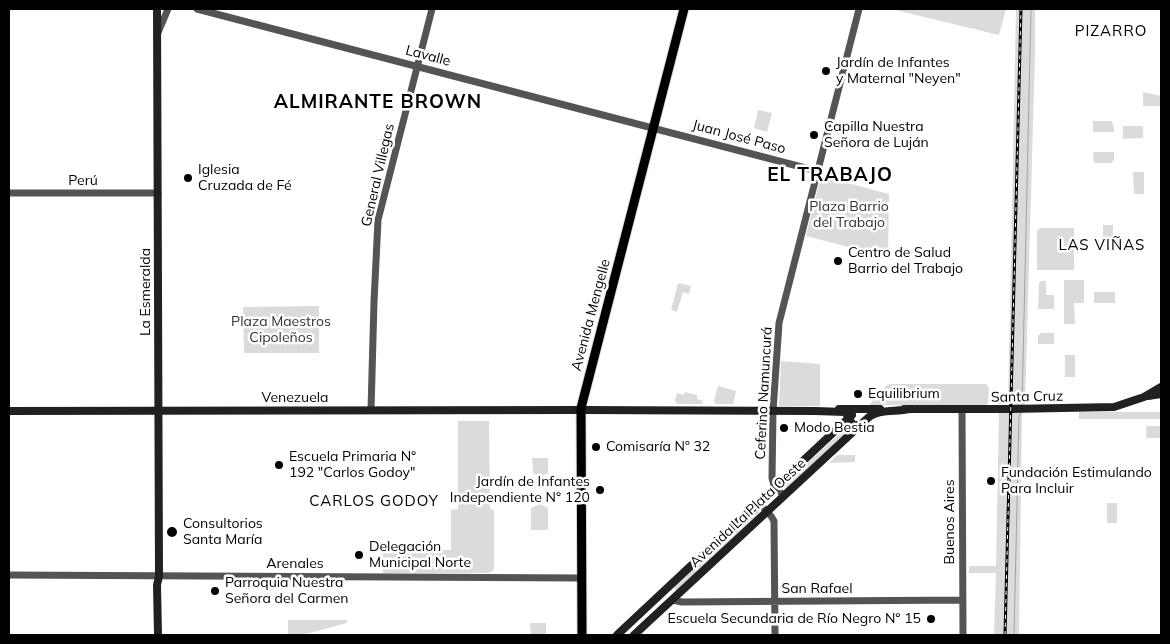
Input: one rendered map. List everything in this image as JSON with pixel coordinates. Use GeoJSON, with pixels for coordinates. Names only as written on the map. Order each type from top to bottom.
{"type":"FeatureCollection","features":[{"type":"Feature","properties":{"kind":"main road","name":"La Esmeralda"},"geometry":{"type":"LineString","coordinates":[[157,9],[158,635]]}},
{"type":"Feature","properties":{"kind":"main road","name":"Avenida Mengelle"},"geometry":{"type":"LineString","coordinates":[[582,635],[581,410],[684,9]]}},
{"type":"Feature","properties":{"kind":"main road","name":"Santa Cruz"},"geometry":{"type":"LineString","coordinates":[[815,411],[828,409],[1114,407],[1144,396],[1161,387]]}},
{"type":"Feature","properties":{"kind":"main road","name":"Santa Cruz"},"geometry":{"type":"LineString","coordinates":[[1144,396],[1161,394]]}},
{"type":"Feature","properties":{"kind":"main road"},"geometry":{"type":"LineString","coordinates":[[861,409],[869,412],[868,417]]}},
{"type":"Feature","properties":{"kind":"main road","name":"Avenida La Plata Oeste"},"geometry":{"type":"LineString","coordinates":[[617,635],[849,418],[861,409]]}},
{"type":"Feature","properties":{"kind":"main road","name":"Santa Cruz"},"geometry":{"type":"LineString","coordinates":[[868,417],[876,413],[909,409]]}},
{"type":"Feature","properties":{"kind":"main road","name":"Venezuela"},"geometry":{"type":"LineString","coordinates":[[9,411],[581,410]]}},
{"type":"Feature","properties":{"kind":"main road","name":"Santa Cruz"},"geometry":{"type":"LineString","coordinates":[[581,410],[843,412],[854,426],[860,425]]}},
{"type":"Feature","properties":{"kind":"main road","name":"Avenida La Plata Oeste"},"geometry":{"type":"LineString","coordinates":[[634,635],[868,417]]}},
{"type":"Feature","properties":{"kind":"main road","name":"La Esmeralda"},"geometry":{"type":"LineString","coordinates":[[159,576],[162,585],[162,635]]}},
{"type":"Feature","properties":{"kind":"main road"},"geometry":{"type":"LineString","coordinates":[[664,591],[672,592],[674,595],[672,600]]}},
{"type":"Feature","properties":{"kind":"main road"},"geometry":{"type":"LineString","coordinates":[[656,598],[656,607],[661,609],[664,607]]}},
{"type":"Feature","properties":{"kind":"street"},"geometry":{"type":"LineString","coordinates":[[157,35],[168,9]]}},
{"type":"Feature","properties":{"kind":"street","name":"Lavalle"},"geometry":{"type":"LineString","coordinates":[[197,9],[654,128]]}},
{"type":"Feature","properties":{"kind":"street","name":"General Villegas"},"geometry":{"type":"LineString","coordinates":[[371,410],[378,224],[432,9]]}},
{"type":"Feature","properties":{"kind":"street","name":"Ceferino Namuncurá"},"geometry":{"type":"LineString","coordinates":[[776,487],[772,480],[773,410],[779,323],[859,9]]}},
{"type":"Feature","properties":{"kind":"street","name":"Juan José Paso"},"geometry":{"type":"LineString","coordinates":[[654,128],[817,171]]}},
{"type":"Feature","properties":{"kind":"street","name":"Perú"},"geometry":{"type":"LineString","coordinates":[[9,193],[158,194]]}},
{"type":"Feature","properties":{"kind":"street","name":"Buenos Aires"},"geometry":{"type":"LineString","coordinates":[[962,409],[963,635]]}},
{"type":"Feature","properties":{"kind":"street"},"geometry":{"type":"LineString","coordinates":[[776,487],[784,496]]}},
{"type":"Feature","properties":{"kind":"street"},"geometry":{"type":"LineString","coordinates":[[759,503],[773,518],[774,522],[775,635]]}},
{"type":"Feature","properties":{"kind":"street","name":"Arenales"},"geometry":{"type":"LineString","coordinates":[[9,575],[581,578]]}},
{"type":"Feature","properties":{"kind":"street","name":"San Rafael"},"geometry":{"type":"LineString","coordinates":[[672,600],[682,602],[963,600]]}},
{"type":"Feature","properties":{"kind":"green space"},"geometry":{"type":"Polygon","coordinates":[[[891,9],[1006,9],[999,35],[891,9]]]}},
{"type":"Feature","properties":{"kind":"green space"},"geometry":{"type":"Polygon","coordinates":[[[1016,9],[1035,9],[1025,405],[1008,405],[1016,9]]]}},
{"type":"Feature","properties":{"kind":"green space"},"geometry":{"type":"Polygon","coordinates":[[[1143,92],[1161,96],[1161,106],[1143,106],[1143,92]]]}},
{"type":"Feature","properties":{"kind":"green space"},"geometry":{"type":"Polygon","coordinates":[[[758,110],[772,113],[767,132],[754,128],[758,110]]]}},
{"type":"Feature","properties":{"kind":"green space"},"geometry":{"type":"Polygon","coordinates":[[[1093,121],[1111,121],[1114,132],[1093,132],[1093,121]]]}},
{"type":"Feature","properties":{"kind":"green space"},"geometry":{"type":"Polygon","coordinates":[[[1123,126],[1143,126],[1143,138],[1123,139],[1123,126]]]}},
{"type":"Feature","properties":{"kind":"green space"},"geometry":{"type":"Polygon","coordinates":[[[1093,152],[1114,152],[1114,160],[1111,163],[1094,163],[1093,152]]]}},
{"type":"Feature","properties":{"kind":"green space"},"geometry":{"type":"Polygon","coordinates":[[[1133,172],[1144,172],[1144,194],[1134,194],[1133,172]]]}},
{"type":"Feature","properties":{"kind":"green space","name":"Plaza Barrio del Trabajo"},"geometry":{"type":"Polygon","coordinates":[[[821,176],[889,194],[888,257],[806,236],[821,176]]]}},
{"type":"Feature","properties":{"kind":"green space"},"geometry":{"type":"Polygon","coordinates":[[[1103,225],[1113,225],[1113,247],[1103,247],[1103,225]]]}},
{"type":"Feature","properties":{"kind":"green space"},"geometry":{"type":"Polygon","coordinates":[[[1040,228],[1074,228],[1074,270],[1037,270],[1037,231],[1040,228]]]}},
{"type":"Feature","properties":{"kind":"green space"},"geometry":{"type":"Polygon","coordinates":[[[1064,280],[1084,280],[1084,303],[1074,303],[1075,324],[1064,324],[1064,280]]]}},
{"type":"Feature","properties":{"kind":"green space"},"geometry":{"type":"Polygon","coordinates":[[[1046,281],[1046,295],[1054,295],[1054,309],[1038,309],[1039,283],[1046,281]]]}},
{"type":"Feature","properties":{"kind":"green space"},"geometry":{"type":"Polygon","coordinates":[[[678,283],[691,286],[689,294],[683,292],[677,312],[671,310],[678,283]]]}},
{"type":"Feature","properties":{"kind":"green space"},"geometry":{"type":"Polygon","coordinates":[[[1094,292],[1115,292],[1115,303],[1094,303],[1094,292]]]}},
{"type":"Feature","properties":{"kind":"green space","name":"Plaza Maestros Cipoleños"},"geometry":{"type":"Polygon","coordinates":[[[319,306],[319,353],[244,353],[243,307],[319,306]]]}},
{"type":"Feature","properties":{"kind":"green space"},"geometry":{"type":"Polygon","coordinates":[[[1041,333],[1054,333],[1054,344],[1038,344],[1038,336],[1041,333]]]}},
{"type":"Feature","properties":{"kind":"green space"},"geometry":{"type":"Polygon","coordinates":[[[1065,355],[1075,355],[1075,377],[1065,377],[1065,355]]]}},
{"type":"Feature","properties":{"kind":"green space"},"geometry":{"type":"Polygon","coordinates":[[[781,361],[820,364],[820,406],[779,406],[781,361]]]}},
{"type":"Feature","properties":{"kind":"green space"},"geometry":{"type":"Polygon","coordinates":[[[986,384],[989,387],[988,403],[986,405],[869,405],[887,385],[986,384]]]}},
{"type":"Feature","properties":{"kind":"green space"},"geometry":{"type":"Polygon","coordinates":[[[718,386],[736,391],[733,404],[716,404],[714,401],[718,386]]]}},
{"type":"Feature","properties":{"kind":"green space"},"geometry":{"type":"Polygon","coordinates":[[[685,392],[697,395],[697,399],[703,401],[702,404],[677,404],[675,401],[677,393],[684,395],[685,392]]]}},
{"type":"Feature","properties":{"kind":"green space"},"geometry":{"type":"Polygon","coordinates":[[[1079,412],[1161,412],[1161,419],[1079,419],[1079,412]]]}},
{"type":"Feature","properties":{"kind":"green space"},"geometry":{"type":"Polygon","coordinates":[[[999,413],[1022,413],[1019,635],[994,635],[996,573],[969,573],[969,566],[996,566],[999,413]]]}},
{"type":"Feature","properties":{"kind":"green space"},"geometry":{"type":"Polygon","coordinates":[[[458,421],[489,421],[490,509],[494,510],[494,570],[489,573],[383,573],[383,550],[451,550],[451,510],[458,509],[458,421]]]}},
{"type":"Feature","properties":{"kind":"green space"},"geometry":{"type":"Polygon","coordinates":[[[1146,426],[1161,426],[1161,438],[1146,438],[1146,426]]]}},
{"type":"Feature","properties":{"kind":"green space"},"geometry":{"type":"Polygon","coordinates":[[[846,428],[849,430],[785,490],[783,489],[783,485],[846,428]]]}},
{"type":"Feature","properties":{"kind":"green space"},"geometry":{"type":"Polygon","coordinates":[[[837,455],[855,455],[855,462],[829,463],[837,455]]]}},
{"type":"Feature","properties":{"kind":"green space"},"geometry":{"type":"Polygon","coordinates":[[[532,458],[548,458],[548,473],[540,477],[533,473],[532,458]]]}},
{"type":"Feature","properties":{"kind":"green space"},"geometry":{"type":"Polygon","coordinates":[[[1107,503],[1117,503],[1117,523],[1107,523],[1107,503]]]}},
{"type":"Feature","properties":{"kind":"green space"},"geometry":{"type":"Polygon","coordinates":[[[540,504],[548,508],[548,530],[531,530],[531,508],[540,504]]]}},
{"type":"Feature","properties":{"kind":"green space"},"geometry":{"type":"Polygon","coordinates":[[[756,510],[759,511],[759,514],[677,591],[674,589],[675,586],[756,510]]]}},
{"type":"Feature","properties":{"kind":"green space"},"geometry":{"type":"Polygon","coordinates":[[[288,620],[347,620],[347,623],[306,634],[288,635],[288,620]]]}},
{"type":"Feature","properties":{"kind":"green space"},"geometry":{"type":"Polygon","coordinates":[[[530,623],[546,623],[546,635],[531,635],[530,623]]]}},
{"type":"Feature","properties":{"kind":"waterway"},"geometry":{"type":"LineString","coordinates":[[1022,406],[1031,9]]}},
{"type":"Feature","properties":{"kind":"waterway"},"geometry":{"type":"LineString","coordinates":[[995,402],[1021,404]]}},
{"type":"Feature","properties":{"kind":"waterway"},"geometry":{"type":"LineString","coordinates":[[1014,635],[1019,416],[1022,412]]}},
{"type":"Feature","properties":{"kind":"railway"},"geometry":{"type":"LineString","coordinates":[[1005,635],[1021,9]]}},
{"type":"Feature","properties":{"kind":"place","name":"Jardín de Infantes y Maternal \"Neyen\""},"geometry":{"type":"Point","coordinates":[826,71]}},
{"type":"Feature","properties":{"kind":"place","name":"Capilla Nuestra Señora de Luján"},"geometry":{"type":"Point","coordinates":[814,135]}},
{"type":"Feature","properties":{"kind":"place","name":"Iglesia Cruzada de Fé"},"geometry":{"type":"Point","coordinates":[188,178]}},
{"type":"Feature","properties":{"kind":"place","name":"Centro de Salud Barrio del Trabajo"},"geometry":{"type":"Point","coordinates":[838,261]}},
{"type":"Feature","properties":{"kind":"place","name":"Equilibrium"},"geometry":{"type":"Point","coordinates":[858,394]}},
{"type":"Feature","properties":{"kind":"place","name":"Modo Bestia"},"geometry":{"type":"Point","coordinates":[784,428]}},
{"type":"Feature","properties":{"kind":"place","name":"Comisaría Nº 32"},"geometry":{"type":"Point","coordinates":[596,447]}},
{"type":"Feature","properties":{"kind":"place","name":"Escuela Primaria N° 192 \"Carlos Godoy\""},"geometry":{"type":"Point","coordinates":[279,465]}},
{"type":"Feature","properties":{"kind":"place","name":"Fundación Estimulando Para Incluir"},"geometry":{"type":"Point","coordinates":[991,481]}},
{"type":"Feature","properties":{"kind":"place","name":"Jardín de Infantes Independiente N° 120"},"geometry":{"type":"Point","coordinates":[600,490]}},
{"type":"Feature","properties":{"kind":"place","name":"Consultorios Santa María"},"geometry":{"type":"Point","coordinates":[172,532]}},
{"type":"Feature","properties":{"kind":"place","name":"Delegación Municipal Norte"},"geometry":{"type":"Point","coordinates":[359,555]}},
{"type":"Feature","properties":{"kind":"place","name":"Parroquia Nuestra Señora del Carmen"},"geometry":{"type":"Point","coordinates":[215,591]}},
{"type":"Feature","properties":{"kind":"place","name":"Escuela Secundaria de Río Negro N° 15"},"geometry":{"type":"Point","coordinates":[931,619]}},
{"type":"Feature","properties":{"kind":"district","name":"PIZARRO"},"geometry":{"type":"Point","coordinates":[1111,31]}},
{"type":"Feature","properties":{"kind":"district","name":"ALMIRANTE BROWN"},"geometry":{"type":"Point","coordinates":[378,102]}},
{"type":"Feature","properties":{"kind":"district","name":"EL TRABAJO"},"geometry":{"type":"Point","coordinates":[830,175]}},
{"type":"Feature","properties":{"kind":"district","name":"LAS VIÑAS"},"geometry":{"type":"Point","coordinates":[1102,245]}},
{"type":"Feature","properties":{"kind":"district","name":"CARLOS GODOY"},"geometry":{"type":"Point","coordinates":[374,501]}}]}
